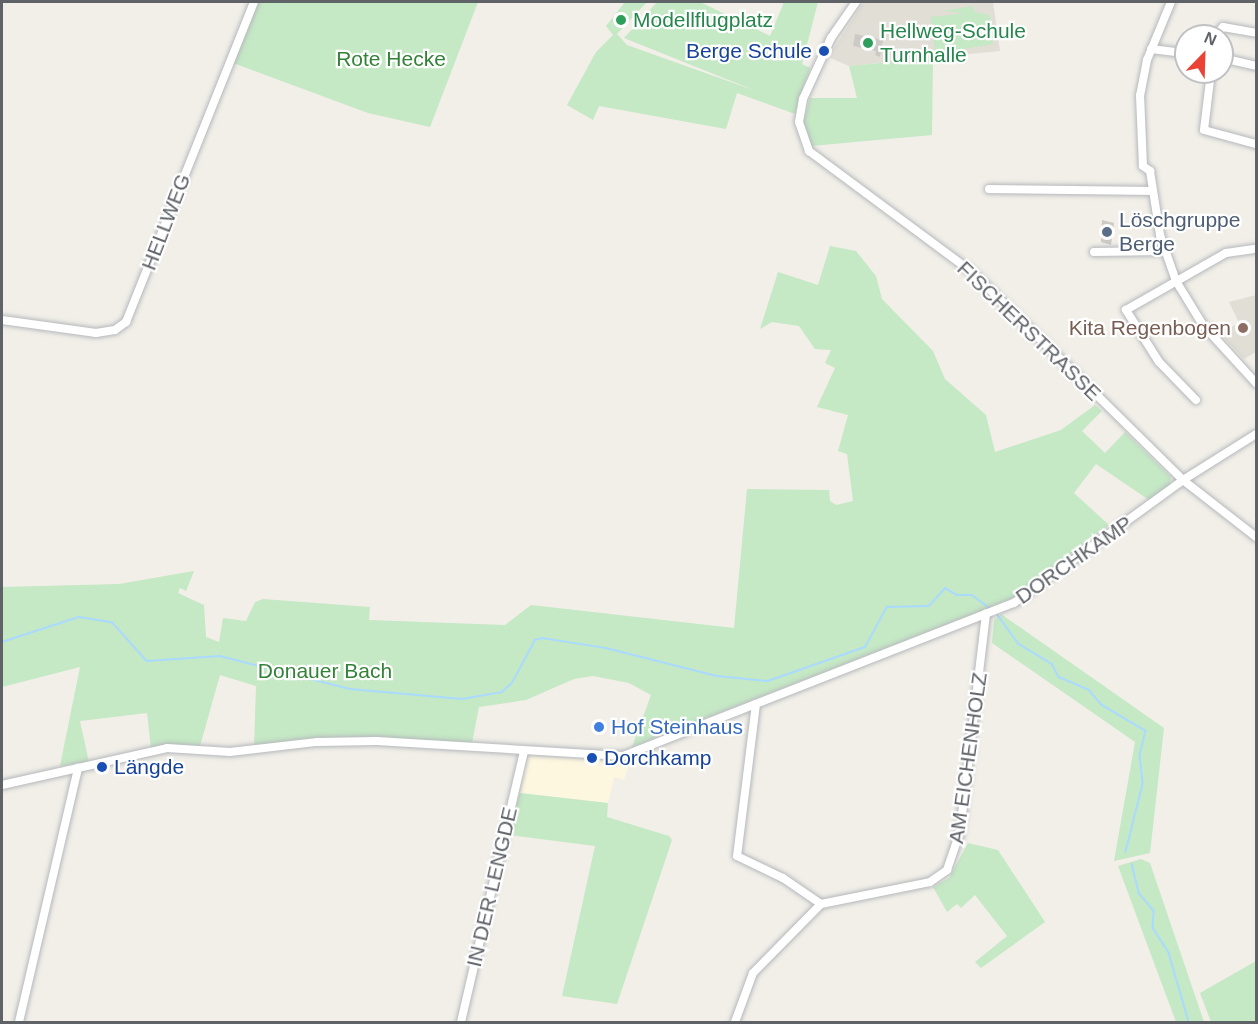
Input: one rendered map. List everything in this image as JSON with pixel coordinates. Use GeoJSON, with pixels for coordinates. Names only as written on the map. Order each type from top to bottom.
{"type":"FeatureCollection","features":[{"type":"Feature","properties":{"kind":"street","name":"HELLWEG"},"geometry":{"type":"LineString","coordinates":[[2,320],[96,333],[115,330],[126,322],[254,2]]}},
{"type":"Feature","properties":{"kind":"street","name":"FISCHERSTRASSE"},"geometry":{"type":"LineString","coordinates":[[856,2],[827,44],[803,99],[799,122],[809,151],[973,273],[1183,480],[1257,537]]}},
{"type":"Feature","properties":{"kind":"street"},"geometry":{"type":"LineString","coordinates":[[1171,2],[1151,50],[1140,95],[1143,166],[1150,171],[1165,251],[1176,281],[1203,325],[1257,383]]}},
{"type":"Feature","properties":{"kind":"street"},"geometry":{"type":"LineString","coordinates":[[1234,29],[1257,33]]}},
{"type":"Feature","properties":{"kind":"street"},"geometry":{"type":"LineString","coordinates":[[1151,50],[1174,52]]}},
{"type":"Feature","properties":{"kind":"street"},"geometry":{"type":"LineString","coordinates":[[1234,61],[1257,66]]}},
{"type":"Feature","properties":{"kind":"street"},"geometry":{"type":"LineString","coordinates":[[1210,84],[1204,130],[1257,144]]}},
{"type":"Feature","properties":{"kind":"street"},"geometry":{"type":"LineString","coordinates":[[989,189],[1152,191]]}},
{"type":"Feature","properties":{"kind":"street"},"geometry":{"type":"LineString","coordinates":[[1196,400],[1159,362],[1126,310],[1226,253],[1257,249]]}},
{"type":"Feature","properties":{"kind":"street"},"geometry":{"type":"LineString","coordinates":[[1094,252],[1165,251]]}},
{"type":"Feature","properties":{"kind":"street","name":"DORCHKAMP"},"geometry":{"type":"LineString","coordinates":[[2,785],[167,748],[230,752],[317,742],[419,742],[524,752],[615,757],[992,612],[1030,594],[1183,480],[1257,434]]}},
{"type":"Feature","properties":{"kind":"street","name":"AM EICHENHOLZ"},"geometry":{"type":"LineString","coordinates":[[821,904],[930,882],[952,861],[961,825],[992,612]]}},
{"type":"Feature","properties":{"kind":"street"},"geometry":{"type":"LineString","coordinates":[[735,1023],[753,973],[821,904],[783,878],[737,856],[756,704]]}},
{"type":"Feature","properties":{"kind":"street","name":"IN DER LENGDE"},"geometry":{"type":"LineString","coordinates":[[461,1023],[524,752]]}},
{"type":"Feature","properties":{"kind":"street"},"geometry":{"type":"LineString","coordinates":[[19,1023],[78,768]]}},
{"type":"Feature","properties":{"kind":"shaded area"},"geometry":{"type":"Polygon","coordinates":[[[864,2],[993,2],[1000,51],[849,66],[828,57],[864,2]]]}},
{"type":"Feature","properties":{"kind":"shaded area","name":"Kita Regenbogen"},"geometry":{"type":"Polygon","coordinates":[[[1256,295],[1256,352],[1244,359],[1219,333],[1239,323],[1229,302],[1256,295]]]}},
{"type":"Feature","properties":{"kind":"shaded area"},"geometry":{"type":"Polygon","coordinates":[[[528,756],[617,761],[631,758],[624,780],[614,777],[608,803],[520,793],[528,756]]]}},
{"type":"Feature","properties":{"kind":"green space","name":"Rote Hecke"},"geometry":{"type":"Polygon","coordinates":[[[257,2],[478,2],[430,127],[368,113],[233,63],[257,2]]]}},
{"type":"Feature","properties":{"kind":"green space"},"geometry":{"type":"Polygon","coordinates":[[[625,2],[647,2],[617,34],[627,45],[756,91],[624,38],[657,2],[700,2],[770,36],[784,2],[818,2],[802,64],[810,68],[795,114],[737,93],[726,129],[599,106],[593,120],[567,105],[596,52],[613,35],[606,26],[625,2]]]}},
{"type":"Feature","properties":{"kind":"green space"},"geometry":{"type":"Polygon","coordinates":[[[973,6],[974,12],[990,15],[993,44],[935,54],[931,17],[966,13],[942,11],[973,6]]]}},
{"type":"Feature","properties":{"kind":"green space"},"geometry":{"type":"Polygon","coordinates":[[[933,58],[932,135],[811,146],[803,123],[810,98],[857,98],[849,66],[933,58]]]}},
{"type":"Feature","properties":{"kind":"green space"},"geometry":{"type":"Polygon","coordinates":[[[830,246],[856,251],[876,276],[882,299],[933,351],[945,379],[986,415],[995,452],[1061,430],[1095,405],[1102,411],[1082,431],[1105,453],[1125,432],[1171,477],[1170,485],[1149,500],[1096,464],[1074,493],[1109,525],[1012,599],[632,747],[651,695],[629,683],[593,676],[574,679],[526,700],[479,707],[472,743],[363,737],[254,748],[256,686],[220,675],[200,746],[151,748],[147,713],[80,721],[89,762],[60,766],[80,667],[2,687],[2,587],[119,584],[194,571],[186,591],[180,588],[178,593],[204,605],[206,637],[219,642],[223,618],[246,621],[255,602],[263,599],[370,607],[369,620],[505,625],[531,605],[734,628],[747,489],[829,490],[830,501],[836,505],[853,501],[847,454],[838,451],[848,415],[817,407],[835,368],[825,363],[831,350],[815,349],[799,326],[772,322],[760,329],[778,272],[818,285],[830,246]]]}},
{"type":"Feature","properties":{"kind":"green space"},"geometry":{"type":"Polygon","coordinates":[[[1001,614],[1164,728],[1150,853],[1114,861],[1135,742],[992,643],[994,620],[1001,614]]]}},
{"type":"Feature","properties":{"kind":"green space"},"geometry":{"type":"Polygon","coordinates":[[[520,793],[608,803],[607,817],[669,836],[672,840],[617,1004],[562,996],[595,846],[509,835],[520,793]]]}},
{"type":"Feature","properties":{"kind":"green space"},"geometry":{"type":"Polygon","coordinates":[[[968,843],[998,850],[1045,922],[981,968],[975,962],[1007,936],[975,895],[961,908],[957,904],[947,912],[933,887],[949,878],[968,843]]]}},
{"type":"Feature","properties":{"kind":"green space"},"geometry":{"type":"Polygon","coordinates":[[[1141,859],[1150,863],[1204,1022],[1176,1022],[1118,866],[1141,859]]]}},
{"type":"Feature","properties":{"kind":"green space"},"geometry":{"type":"Polygon","coordinates":[[[1256,961],[1256,1022],[1211,1022],[1200,993],[1256,961]]]}},
{"type":"Feature","properties":{"kind":"building","name":"Hellweg-Schule Turnhalle"},"geometry":{"type":"Polygon","coordinates":[[[855,34],[883,40],[880,57],[875,55],[876,51],[853,46],[855,34]]]}},
{"type":"Feature","properties":{"kind":"building","name":"Löschgruppe Berge"},"geometry":{"type":"Polygon","coordinates":[[[1102,220],[1114,223],[1111,245],[1101,242],[1102,220]]]}},
{"type":"Feature","properties":{"kind":"waterway","name":"Donauer Bach"},"geometry":{"type":"LineString","coordinates":[[2,642],[79,617],[112,622],[147,661],[220,656],[350,689],[462,699],[502,692],[512,683],[535,640],[542,638],[606,648],[717,676],[768,681],[865,647],[887,607],[929,606],[945,588],[957,595],[972,595],[991,609]]}},
{"type":"Feature","properties":{"kind":"waterway","name":"Donauer Bach"},"geometry":{"type":"LineString","coordinates":[[997,614],[1019,644],[1052,664],[1059,677],[1089,690],[1102,705],[1146,731],[1140,755],[1143,784],[1126,852]]}},
{"type":"Feature","properties":{"kind":"waterway","name":"Donauer Bach"},"geometry":{"type":"LineString","coordinates":[[1132,864],[1139,893],[1154,911],[1153,928],[1169,953],[1189,1022]]}},
{"type":"Feature","properties":{"kind":"place","name":"Modellflugplatz"},"geometry":{"type":"Point","coordinates":[621,20]}},
{"type":"Feature","properties":{"kind":"place","name":"Hellweg-Schule Turnhalle"},"geometry":{"type":"Point","coordinates":[868,43]}},
{"type":"Feature","properties":{"kind":"place","name":"Berge Schule"},"geometry":{"type":"Point","coordinates":[824,51]}},
{"type":"Feature","properties":{"kind":"place","name":"Löschgruppe Berge"},"geometry":{"type":"Point","coordinates":[1107,232]}},
{"type":"Feature","properties":{"kind":"place","name":"Kita Regenbogen"},"geometry":{"type":"Point","coordinates":[1243,328]}},
{"type":"Feature","properties":{"kind":"place","name":"Hof Steinhaus"},"geometry":{"type":"Point","coordinates":[599,727]}},
{"type":"Feature","properties":{"kind":"place","name":"Dorchkamp"},"geometry":{"type":"Point","coordinates":[592,758]}},
{"type":"Feature","properties":{"kind":"place","name":"Längde"},"geometry":{"type":"Point","coordinates":[102,767]}}]}
